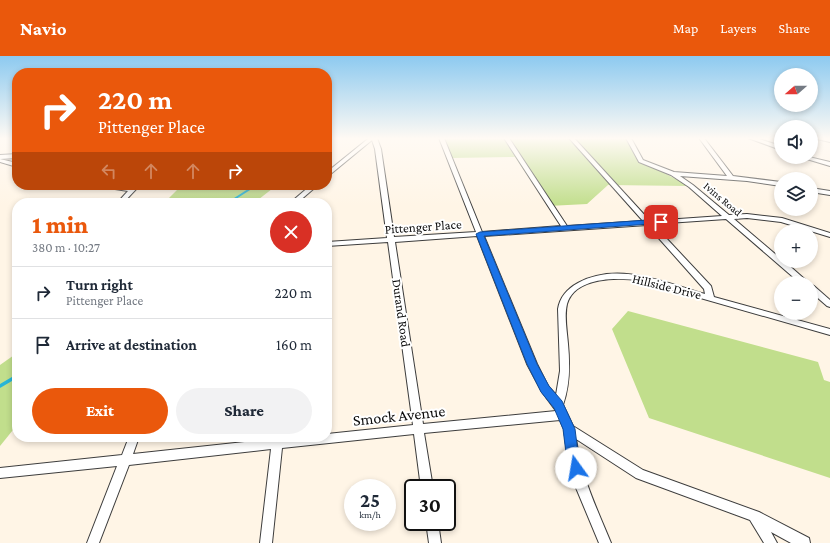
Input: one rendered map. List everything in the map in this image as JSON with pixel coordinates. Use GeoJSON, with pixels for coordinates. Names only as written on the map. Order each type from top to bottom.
{"type":"FeatureCollection","features":[{"type":"Feature","properties":{"kind":"street"},"geometry":{"type":"LineString","coordinates":[[332,171],[345,161]]}},
{"type":"Feature","properties":{"kind":"street","name":"Durand Road"},"geometry":{"type":"LineString","coordinates":[[380,161],[426,479]]}},
{"type":"Feature","properties":{"kind":"street"},"geometry":{"type":"LineString","coordinates":[[450,161],[532,364],[545,389],[558,405],[569,429],[572,453],[580,483],[605,543]]}},
{"type":"Feature","properties":{"kind":"street"},"geometry":{"type":"LineString","coordinates":[[521,161],[565,228]]}},
{"type":"Feature","properties":{"kind":"street"},"geometry":{"type":"LineString","coordinates":[[592,161],[708,288],[710,297]]}},
{"type":"Feature","properties":{"kind":"street","name":"Ivins Road"},"geometry":{"type":"LineString","coordinates":[[641,161],[672,174],[691,186],[797,276]]}},
{"type":"Feature","properties":{"kind":"street"},"geometry":{"type":"LineString","coordinates":[[718,161],[731,177]]}},
{"type":"Feature","properties":{"kind":"street"},"geometry":{"type":"LineString","coordinates":[[818,161],[830,164]]}},
{"type":"Feature","properties":{"kind":"street"},"geometry":{"type":"LineString","coordinates":[[672,174],[731,177],[774,183]]}},
{"type":"Feature","properties":{"kind":"street"},"geometry":{"type":"LineString","coordinates":[[125,198],[132,190]]}},
{"type":"Feature","properties":{"kind":"street"},"geometry":{"type":"LineString","coordinates":[[300,198],[310,190]]}},
{"type":"Feature","properties":{"kind":"street"},"geometry":{"type":"LineString","coordinates":[[818,191],[830,193]]}},
{"type":"Feature","properties":{"kind":"street","name":"Pittenger Place"},"geometry":{"type":"LineString","coordinates":[[332,244],[748,216],[772,218],[830,235]]}},
{"type":"Feature","properties":{"kind":"street","name":"Hillside Drive"},"geometry":{"type":"LineString","coordinates":[[558,405],[564,389],[565,367],[562,317],[563,305],[567,295],[574,288],[606,276],[622,276],[642,279],[830,332]]}},
{"type":"Feature","properties":{"kind":"street"},"geometry":{"type":"LineString","coordinates":[[818,294],[830,304]]}},
{"type":"Feature","properties":{"kind":"street","name":"Smock Avenue"},"geometry":{"type":"LineString","coordinates":[[332,436],[563,415]]}},
{"type":"Feature","properties":{"kind":"street"},"geometry":{"type":"LineString","coordinates":[[569,429],[640,474],[755,516],[804,543]]}},
{"type":"Feature","properties":{"kind":"street"},"geometry":{"type":"LineString","coordinates":[[93,543],[132,442]]}},
{"type":"Feature","properties":{"kind":"street","name":"Smock Avenue"},"geometry":{"type":"LineString","coordinates":[[0,473],[262,442]]}},
{"type":"Feature","properties":{"kind":"street"},"geometry":{"type":"LineString","coordinates":[[266,543],[278,442]]}},
{"type":"Feature","properties":{"kind":"street"},"geometry":{"type":"LineString","coordinates":[[755,516],[771,543]]}},
{"type":"Feature","properties":{"kind":"street"},"geometry":{"type":"LineString","coordinates":[[433,531],[435,543]]}},
{"type":"Feature","properties":{"kind":"green space"},"geometry":{"type":"Polygon","coordinates":[[[518,161],[641,161],[689,186],[608,185],[587,204],[548,206],[518,161]]]}},
{"type":"Feature","properties":{"kind":"green space"},"geometry":{"type":"Polygon","coordinates":[[[177,190],[271,190],[260,198],[169,198],[177,190]]]}},
{"type":"Feature","properties":{"kind":"green space"},"geometry":{"type":"Polygon","coordinates":[[[628,311],[818,362],[824,380],[830,382],[830,478],[649,418],[612,329],[628,311]]]}},
{"type":"Feature","properties":{"kind":"green space"},"geometry":{"type":"Polygon","coordinates":[[[12,357],[12,431],[0,446],[0,365],[12,357]]]}},
{"type":"Feature","properties":{"kind":"waterway"},"geometry":{"type":"LineString","coordinates":[[236,198],[248,190]]}},
{"type":"Feature","properties":{"kind":"waterway"},"geometry":{"type":"LineString","coordinates":[[0,386],[12,379]]}},
{"type":"Feature","properties":{"kind":"route"},"geometry":{"type":"LineString","coordinates":[[576,468],[572,453],[569,429],[558,405],[545,389],[532,364],[480,234],[661,222]]}}]}
